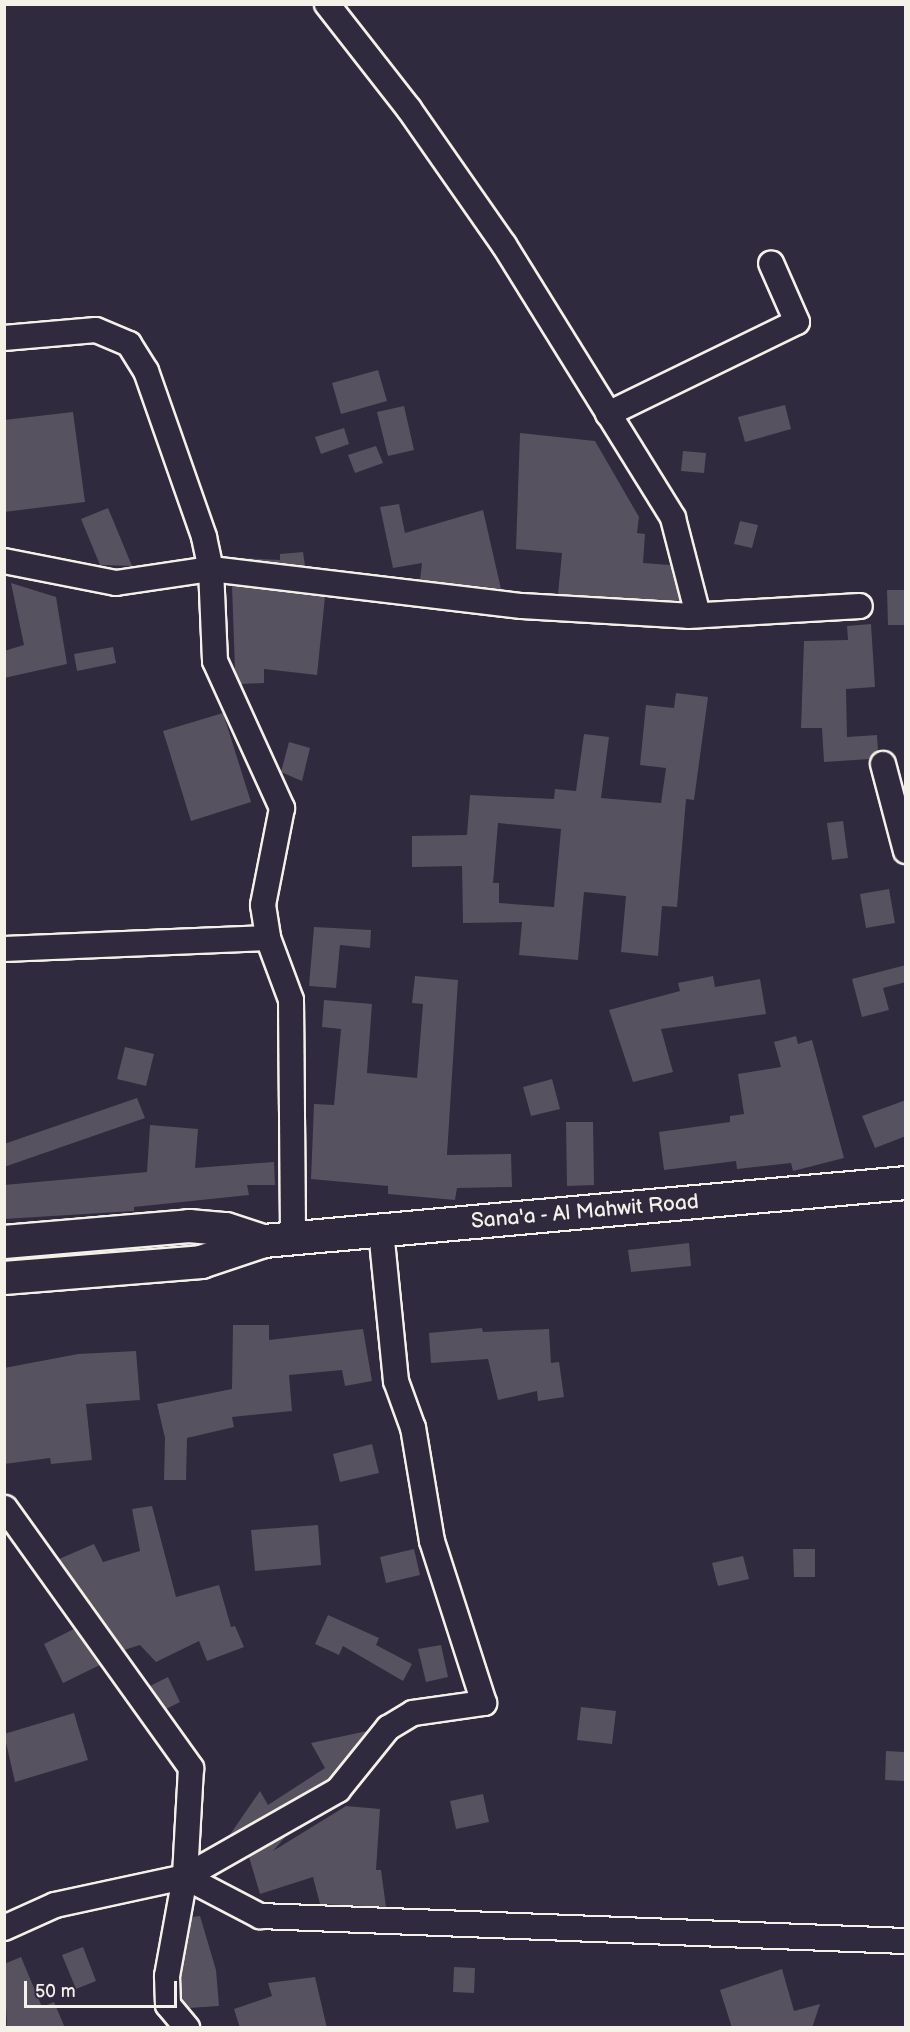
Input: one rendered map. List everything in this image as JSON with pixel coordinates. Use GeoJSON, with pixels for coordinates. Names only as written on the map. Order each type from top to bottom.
{"type":"FeatureCollection","features":[{"type":"Feature","properties":{"kind":"main road","name":"Sana'a - Al Mahwit Road"},"geometry":{"type":"LineString","coordinates":[[4,1278],[201,1262],[278,1240],[906,1183]]}},
{"type":"Feature","properties":{"kind":"main road","name":"Sana'a - Al Mahwit Road"},"geometry":{"type":"LineString","coordinates":[[4,1242],[189,1226],[226,1229],[278,1240]]}},
{"type":"Feature","properties":{"kind":"street"},"geometry":{"type":"LineString","coordinates":[[327,4],[409,109],[504,245],[672,518],[698,615]]}},
{"type":"Feature","properties":{"kind":"street"},"geometry":{"type":"LineString","coordinates":[[608,414],[797,322],[771,263]]}},
{"type":"Feature","properties":{"kind":"street"},"geometry":{"type":"LineString","coordinates":[[4,338],[96,330],[121,338],[136,352],[204,537],[211,568],[214,661],[282,808],[265,889],[268,938],[291,1000],[278,1240]]}},
{"type":"Feature","properties":{"kind":"street"},"geometry":{"type":"LineString","coordinates":[[4,561],[116,583],[211,568],[522,606],[698,615],[860,606]]}},
{"type":"Feature","properties":{"kind":"street"},"geometry":{"type":"LineString","coordinates":[[883,764],[906,851]]}},
{"type":"Feature","properties":{"kind":"street"},"geometry":{"type":"LineString","coordinates":[[4,949],[268,938]]}},
{"type":"Feature","properties":{"kind":"street"},"geometry":{"type":"LineString","coordinates":[[4,1928],[55,1905],[185,1877],[338,1790],[388,1728],[413,1713],[484,1703],[432,1541],[413,1428],[396,1381],[381,1231]]}},
{"type":"Feature","properties":{"kind":"street"},"geometry":{"type":"LineString","coordinates":[[5,1508],[191,1768],[185,1877],[167,1976],[168,2005],[187,2028]]}},
{"type":"Feature","properties":{"kind":"street"},"geometry":{"type":"LineString","coordinates":[[185,1877],[260,1916],[906,1941]]}},
{"type":"Feature","properties":{"kind":"building"},"geometry":{"type":"Polygon","coordinates":[[[378,370],[387,401],[341,414],[332,383],[378,370]]]}},
{"type":"Feature","properties":{"kind":"building"},"geometry":{"type":"Polygon","coordinates":[[[785,405],[791,429],[745,442],[738,417],[785,405]]]}},
{"type":"Feature","properties":{"kind":"building"},"geometry":{"type":"Polygon","coordinates":[[[404,406],[414,450],[388,456],[377,412],[404,406]]]}},
{"type":"Feature","properties":{"kind":"building"},"geometry":{"type":"Polygon","coordinates":[[[73,412],[85,502],[4,512],[4,420],[73,412]]]}},
{"type":"Feature","properties":{"kind":"building"},"geometry":{"type":"Polygon","coordinates":[[[344,428],[349,444],[321,454],[315,437],[344,428]]]}},
{"type":"Feature","properties":{"kind":"building"},"geometry":{"type":"Polygon","coordinates":[[[520,433],[595,441],[639,517],[637,533],[645,534],[643,563],[670,565],[680,601],[558,594],[562,553],[516,549],[520,433]]]}},
{"type":"Feature","properties":{"kind":"building"},"geometry":{"type":"Polygon","coordinates":[[[376,446],[383,463],[355,473],[348,455],[376,446]]]}},
{"type":"Feature","properties":{"kind":"building"},"geometry":{"type":"Polygon","coordinates":[[[683,451],[706,453],[704,473],[681,471],[683,451]]]}},
{"type":"Feature","properties":{"kind":"building"},"geometry":{"type":"Polygon","coordinates":[[[399,504],[405,533],[483,510],[501,589],[420,580],[422,563],[393,568],[380,507],[399,504]]]}},
{"type":"Feature","properties":{"kind":"building"},"geometry":{"type":"Polygon","coordinates":[[[108,508],[132,566],[100,565],[81,519],[108,508]]]}},
{"type":"Feature","properties":{"kind":"building"},"geometry":{"type":"Polygon","coordinates":[[[740,521],[758,525],[752,548],[734,544],[740,521]]]}},
{"type":"Feature","properties":{"kind":"building"},"geometry":{"type":"Polygon","coordinates":[[[303,552],[305,566],[242,558],[280,560],[280,554],[303,552]]]}},
{"type":"Feature","properties":{"kind":"building"},"geometry":{"type":"Polygon","coordinates":[[[11,583],[56,597],[67,664],[4,678],[4,651],[24,645],[11,583]]]}},
{"type":"Feature","properties":{"kind":"building"},"geometry":{"type":"Polygon","coordinates":[[[232,586],[325,597],[317,675],[264,669],[264,683],[241,684],[235,670],[232,586]]]}},
{"type":"Feature","properties":{"kind":"building"},"geometry":{"type":"Polygon","coordinates":[[[887,590],[906,590],[906,625],[888,625],[887,590]]]}},
{"type":"Feature","properties":{"kind":"building"},"geometry":{"type":"Polygon","coordinates":[[[871,624],[875,687],[846,689],[847,737],[877,735],[878,751],[870,759],[824,762],[822,728],[801,728],[804,641],[848,640],[847,626],[871,624]]]}},
{"type":"Feature","properties":{"kind":"building"},"geometry":{"type":"Polygon","coordinates":[[[113,647],[116,663],[77,671],[74,654],[113,647]]]}},
{"type":"Feature","properties":{"kind":"building"},"geometry":{"type":"Polygon","coordinates":[[[676,693],[708,697],[694,800],[686,799],[677,907],[662,906],[658,956],[621,952],[626,896],[584,892],[578,960],[519,955],[522,922],[463,923],[462,866],[412,867],[412,836],[467,835],[470,795],[554,799],[555,789],[576,791],[584,734],[609,737],[601,798],[661,803],[666,768],[640,765],[646,705],[674,708],[676,693]],[[498,823],[493,883],[499,883],[499,903],[554,907],[561,829],[498,823]]]}},
{"type":"Feature","properties":{"kind":"building"},"geometry":{"type":"Polygon","coordinates":[[[223,713],[251,802],[191,821],[163,731],[223,713]]]}},
{"type":"Feature","properties":{"kind":"building"},"geometry":{"type":"Polygon","coordinates":[[[289,742],[310,748],[302,781],[281,772],[289,742]]]}},
{"type":"Feature","properties":{"kind":"building"},"geometry":{"type":"Polygon","coordinates":[[[843,821],[848,858],[832,860],[827,823],[843,821]]]}},
{"type":"Feature","properties":{"kind":"building"},"geometry":{"type":"Polygon","coordinates":[[[889,889],[895,923],[866,928],[860,894],[889,889]]]}},
{"type":"Feature","properties":{"kind":"building"},"geometry":{"type":"Polygon","coordinates":[[[314,927],[371,930],[370,948],[340,945],[336,988],[309,986],[314,927]]]}},
{"type":"Feature","properties":{"kind":"building"},"geometry":{"type":"Polygon","coordinates":[[[906,965],[906,982],[883,988],[889,1010],[862,1017],[852,979],[906,965]]]}},
{"type":"Feature","properties":{"kind":"building"},"geometry":{"type":"Polygon","coordinates":[[[415,976],[458,980],[447,1155],[511,1154],[512,1187],[457,1188],[455,1200],[388,1194],[388,1186],[311,1179],[314,1104],[334,1105],[341,1029],[322,1027],[324,1000],[372,1004],[367,1073],[417,1078],[423,1004],[412,1003],[415,976]]]}},
{"type":"Feature","properties":{"kind":"building"},"geometry":{"type":"Polygon","coordinates":[[[713,976],[715,987],[760,979],[766,1014],[661,1029],[673,1072],[633,1082],[609,1010],[680,991],[678,983],[713,976]]]}},
{"type":"Feature","properties":{"kind":"building"},"geometry":{"type":"Polygon","coordinates":[[[796,1036],[798,1044],[812,1040],[844,1158],[793,1171],[791,1163],[737,1169],[736,1161],[664,1170],[659,1132],[730,1122],[730,1116],[744,1114],[738,1074],[781,1067],[774,1042],[796,1036]]]}},
{"type":"Feature","properties":{"kind":"building"},"geometry":{"type":"Polygon","coordinates":[[[125,1047],[154,1054],[146,1086],[117,1079],[125,1047]]]}},
{"type":"Feature","properties":{"kind":"building"},"geometry":{"type":"Polygon","coordinates":[[[552,1079],[560,1109],[531,1116],[523,1087],[552,1079]]]}},
{"type":"Feature","properties":{"kind":"building"},"geometry":{"type":"Polygon","coordinates":[[[137,1098],[145,1118],[4,1167],[4,1144],[137,1098]]]}},
{"type":"Feature","properties":{"kind":"building"},"geometry":{"type":"Polygon","coordinates":[[[906,1100],[906,1136],[875,1148],[862,1116],[906,1100]]]}},
{"type":"Feature","properties":{"kind":"building"},"geometry":{"type":"Polygon","coordinates":[[[566,1122],[593,1122],[594,1185],[567,1186],[566,1122]]]}},
{"type":"Feature","properties":{"kind":"building"},"geometry":{"type":"Polygon","coordinates":[[[150,1125],[198,1129],[195,1168],[274,1162],[275,1185],[247,1185],[249,1195],[134,1207],[134,1211],[4,1219],[4,1185],[147,1172],[150,1125]]]}},
{"type":"Feature","properties":{"kind":"building"},"geometry":{"type":"Polygon","coordinates":[[[689,1243],[691,1266],[631,1272],[628,1250],[689,1243]]]}},
{"type":"Feature","properties":{"kind":"building"},"geometry":{"type":"Polygon","coordinates":[[[233,1325],[269,1325],[269,1340],[363,1329],[372,1381],[345,1386],[342,1370],[289,1375],[292,1411],[232,1417],[234,1427],[187,1438],[186,1480],[164,1480],[165,1438],[157,1404],[232,1389],[233,1325]]]}},
{"type":"Feature","properties":{"kind":"building"},"geometry":{"type":"Polygon","coordinates":[[[482,1328],[483,1332],[549,1329],[551,1363],[559,1362],[564,1397],[538,1401],[537,1391],[498,1400],[488,1359],[431,1363],[429,1333],[482,1328]]]}},
{"type":"Feature","properties":{"kind":"building"},"geometry":{"type":"Polygon","coordinates":[[[136,1351],[140,1400],[86,1404],[92,1460],[51,1464],[50,1458],[4,1464],[4,1368],[78,1354],[136,1351]]]}},
{"type":"Feature","properties":{"kind":"building"},"geometry":{"type":"Polygon","coordinates":[[[372,1444],[379,1473],[340,1482],[333,1454],[372,1444]]]}},
{"type":"Feature","properties":{"kind":"building"},"geometry":{"type":"Polygon","coordinates":[[[152,1506],[176,1597],[219,1585],[231,1627],[235,1626],[244,1647],[207,1661],[199,1641],[156,1662],[140,1645],[124,1650],[59,1559],[94,1544],[103,1562],[140,1551],[132,1509],[152,1506]]]}},
{"type":"Feature","properties":{"kind":"building"},"geometry":{"type":"Polygon","coordinates":[[[318,1525],[321,1565],[255,1571],[251,1530],[318,1525]]]}},
{"type":"Feature","properties":{"kind":"building"},"geometry":{"type":"Polygon","coordinates":[[[414,1549],[420,1575],[386,1583],[380,1557],[414,1549]]]}},
{"type":"Feature","properties":{"kind":"building"},"geometry":{"type":"Polygon","coordinates":[[[793,1549],[815,1549],[815,1577],[794,1577],[793,1549]]]}},
{"type":"Feature","properties":{"kind":"building"},"geometry":{"type":"Polygon","coordinates":[[[743,1556],[749,1579],[718,1586],[712,1563],[743,1556]]]}},
{"type":"Feature","properties":{"kind":"building"},"geometry":{"type":"Polygon","coordinates":[[[328,1615],[379,1638],[376,1645],[412,1664],[403,1681],[343,1646],[339,1655],[315,1644],[328,1615]]]}},
{"type":"Feature","properties":{"kind":"building"},"geometry":{"type":"Polygon","coordinates":[[[74,1629],[100,1665],[63,1683],[44,1644],[74,1629]]]}},
{"type":"Feature","properties":{"kind":"building"},"geometry":{"type":"Polygon","coordinates":[[[441,1645],[448,1677],[426,1682],[418,1649],[441,1645]]]}},
{"type":"Feature","properties":{"kind":"building"},"geometry":{"type":"Polygon","coordinates":[[[168,1677],[180,1702],[166,1709],[150,1686],[168,1677]]]}},
{"type":"Feature","properties":{"kind":"building"},"geometry":{"type":"Polygon","coordinates":[[[581,1707],[616,1711],[612,1744],[577,1740],[581,1707]]]}},
{"type":"Feature","properties":{"kind":"building"},"geometry":{"type":"Polygon","coordinates":[[[74,1713],[88,1760],[15,1782],[4,1734],[74,1713]]]}},
{"type":"Feature","properties":{"kind":"building"},"geometry":{"type":"Polygon","coordinates":[[[367,1731],[329,1779],[229,1836],[260,1791],[268,1805],[325,1768],[311,1743],[367,1731]]]}},
{"type":"Feature","properties":{"kind":"building"},"geometry":{"type":"Polygon","coordinates":[[[886,1751],[905,1752],[904,1781],[885,1780],[886,1751]]]}},
{"type":"Feature","properties":{"kind":"building"},"geometry":{"type":"Polygon","coordinates":[[[483,1794],[489,1822],[456,1829],[450,1801],[483,1794]]]}},
{"type":"Feature","properties":{"kind":"building"},"geometry":{"type":"Polygon","coordinates":[[[346,1806],[380,1809],[376,1870],[381,1870],[386,1907],[320,1904],[313,1877],[260,1894],[249,1857],[286,1836],[273,1851],[346,1806]]]}},
{"type":"Feature","properties":{"kind":"building"},"geometry":{"type":"Polygon","coordinates":[[[200,1916],[216,1970],[219,2006],[189,2008],[182,2000],[181,1977],[192,1917],[200,1916]]]}},
{"type":"Feature","properties":{"kind":"building"},"geometry":{"type":"Polygon","coordinates":[[[83,1947],[96,1981],[76,1989],[62,1955],[83,1947]]]}},
{"type":"Feature","properties":{"kind":"building"},"geometry":{"type":"Polygon","coordinates":[[[21,1957],[42,2007],[54,2002],[65,2028],[7,2028],[4,1964],[21,1957]]]}},
{"type":"Feature","properties":{"kind":"building"},"geometry":{"type":"Polygon","coordinates":[[[454,1967],[475,1968],[474,1993],[453,1992],[454,1967]]]}},
{"type":"Feature","properties":{"kind":"building"},"geometry":{"type":"Polygon","coordinates":[[[782,1969],[794,2011],[820,2004],[812,2028],[732,2028],[720,1990],[782,1969]]]}},
{"type":"Feature","properties":{"kind":"building"},"geometry":{"type":"Polygon","coordinates":[[[315,1977],[327,2028],[240,2028],[234,2009],[272,1996],[268,1983],[315,1977]]]}}]}
